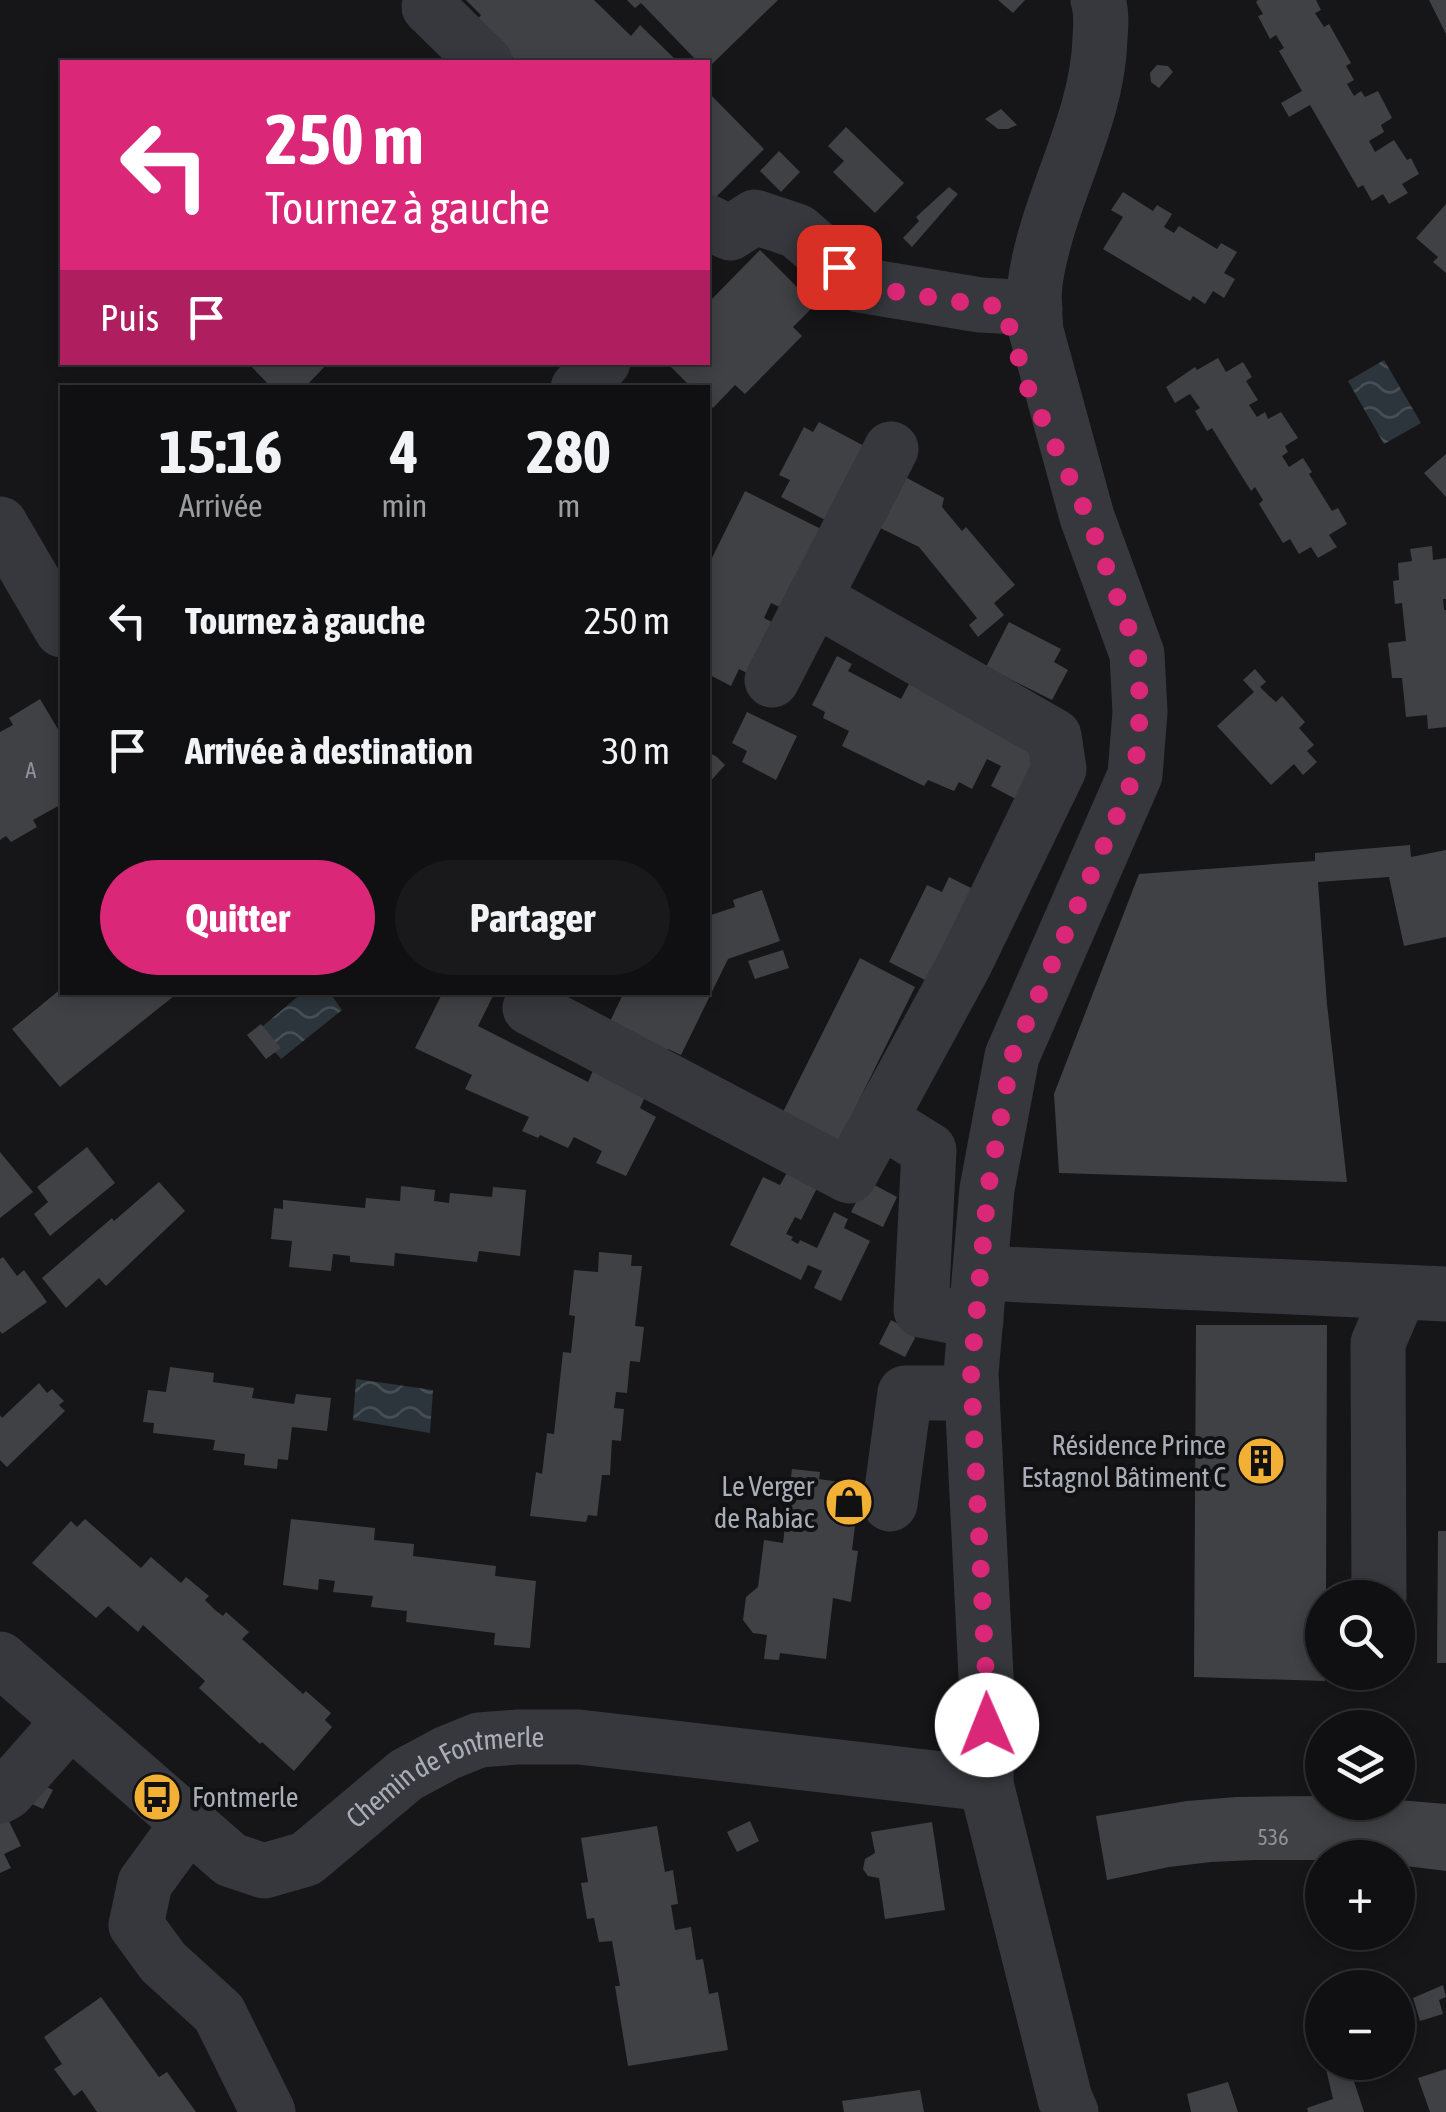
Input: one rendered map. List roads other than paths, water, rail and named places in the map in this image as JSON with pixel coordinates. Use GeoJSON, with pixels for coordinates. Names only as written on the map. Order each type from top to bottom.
{"type":"FeatureCollection","features":[{"type":"Feature","properties":{"kind":"street"},"geometry":{"type":"LineString","coordinates":[[1019,307],[1035,284],[1050,221],[1045,183],[1052,114],[1063,70],[1068,19],[1064,0]]}},
{"type":"Feature","properties":{"kind":"street"},"geometry":{"type":"LineString","coordinates":[[1045,183],[1087,108],[1100,62],[1098,0]]}},
{"type":"Feature","properties":{"kind":"street"},"geometry":{"type":"LineString","coordinates":[[429,7],[482,60]]}},
{"type":"Feature","properties":{"kind":"street"},"geometry":{"type":"LineString","coordinates":[[715,237],[755,217],[798,230],[860,286],[980,305],[1019,307]]}},
{"type":"Feature","properties":{"kind":"street"},"geometry":{"type":"LineString","coordinates":[[1019,307],[1036,331],[1088,517],[1138,654],[1140,712],[1135,774],[1012,1056],[988,1189],[971,1373],[987,1696],[986,1784],[1071,2112]]}},
{"type":"Feature","properties":{"kind":"street"},"geometry":{"type":"LineString","coordinates":[[581,385],[600,365]]}},
{"type":"Feature","properties":{"kind":"street"},"geometry":{"type":"LineString","coordinates":[[772,680],[891,449]]}},
{"type":"Feature","properties":{"kind":"street"},"geometry":{"type":"LineString","coordinates":[[0,524],[60,627]]}},
{"type":"Feature","properties":{"kind":"street"},"geometry":{"type":"LineString","coordinates":[[530,1008],[849,1176],[965,963],[1059,769],[1054,736],[814,598]]}},
{"type":"Feature","properties":{"kind":"street"},"geometry":{"type":"LineString","coordinates":[[881,1120],[929,1150],[920,1310],[978,1297],[1422,1294]]}},
{"type":"Feature","properties":{"kind":"street"},"geometry":{"type":"LineString","coordinates":[[1379,1580],[1378,1343],[1422,1294]]}},
{"type":"Feature","properties":{"kind":"street"},"geometry":{"type":"LineString","coordinates":[[890,1504],[905,1394],[972,1393]]}},
{"type":"Feature","properties":{"kind":"street","name":"Chemin de Fontmerle"},"geometry":{"type":"LineString","coordinates":[[0,1659],[230,1860],[264,1872],[306,1859],[406,1775],[479,1740],[518,1736],[599,1739],[986,1784]]}},
{"type":"Feature","properties":{"kind":"street"},"geometry":{"type":"LineString","coordinates":[[0,1796],[70,1721]]}},
{"type":"Feature","properties":{"kind":"street"},"geometry":{"type":"LineString","coordinates":[[188,1824],[145,1883],[136,1925],[163,1962],[219,2012],[268,2112]]}},
{"type":"Feature","properties":{"kind":"water"},"geometry":{"type":"Polygon","coordinates":[[[1384,360],[1421,423],[1384,444],[1348,381],[1384,360]]]}},
{"type":"Feature","properties":{"kind":"water"},"geometry":{"type":"Polygon","coordinates":[[[300,995],[331,995],[342,1010],[281,1059],[257,1031],[300,995]]]}},
{"type":"Feature","properties":{"kind":"water"},"geometry":{"type":"Polygon","coordinates":[[[356,1379],[433,1390],[430,1433],[353,1420],[356,1379]]]}},
{"type":"Feature","properties":{"kind":"place","name":"Résidence Prince Estagnol Bâtiment C"},"geometry":{"type":"Point","coordinates":[1261,1461]}},
{"type":"Feature","properties":{"kind":"place","name":"Le Verger de Rabiac"},"geometry":{"type":"Point","coordinates":[849,1502]}},
{"type":"Feature","properties":{"kind":"place","name":"Fontmerle"},"geometry":{"type":"Point","coordinates":[157,1797]}}]}
